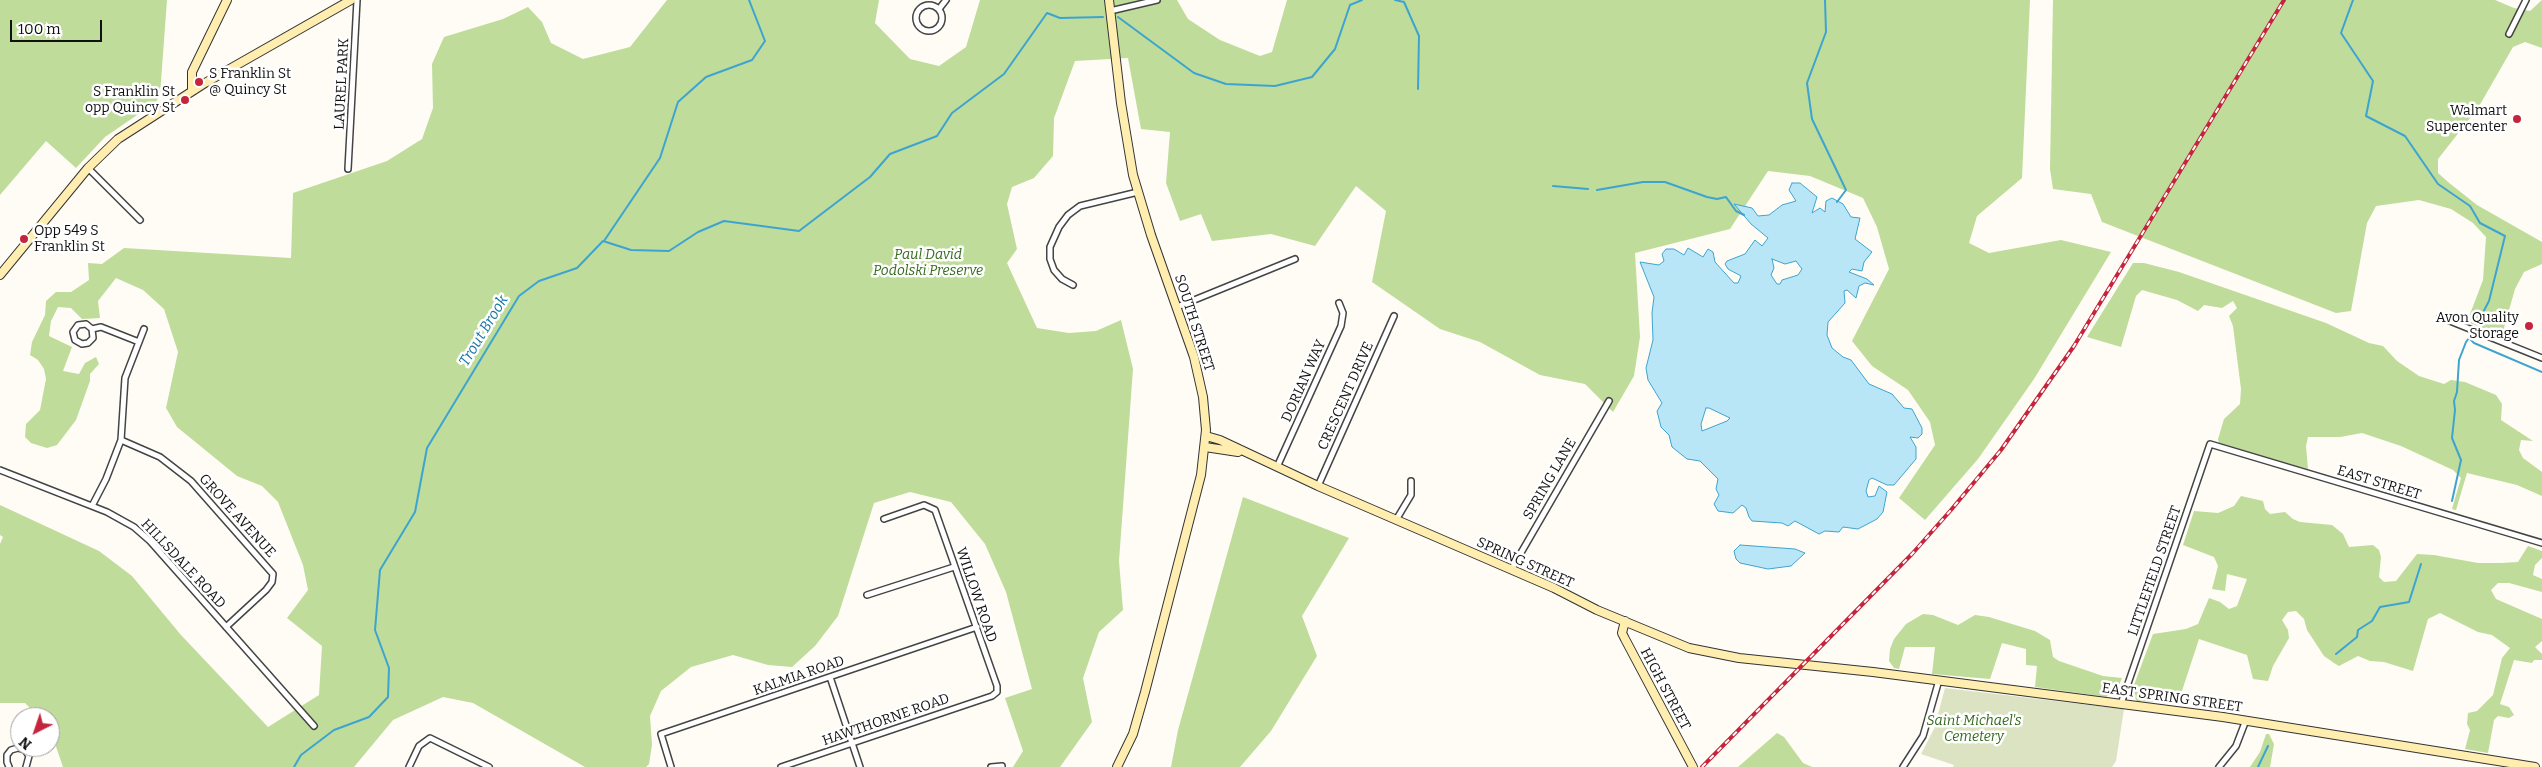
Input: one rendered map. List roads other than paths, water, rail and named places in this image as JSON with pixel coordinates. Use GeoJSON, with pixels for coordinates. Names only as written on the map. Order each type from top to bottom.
{"type":"FeatureCollection","features":[{"type":"Feature","properties":{"kind":"main road"},"geometry":{"type":"LineString","coordinates":[[192,91],[192,72],[227,0]]}},
{"type":"Feature","properties":{"kind":"main road"},"geometry":{"type":"LineString","coordinates":[[0,275],[88,168],[126,133],[192,91],[351,0]]}},
{"type":"Feature","properties":{"kind":"main road","name":"SOUTH STREET"},"geometry":{"type":"LineString","coordinates":[[1109,0],[1125,133],[1138,192],[1200,379],[1206,436],[1201,475],[1144,698],[1132,734],[1117,767]]}},
{"type":"Feature","properties":{"kind":"main road","name":"SPRING STREET"},"geometry":{"type":"LineString","coordinates":[[1206,436],[1220,440],[1244,453],[1318,486],[1689,648],[1739,658],[1804,664]]}},
{"type":"Feature","properties":{"kind":"main road","name":"SPRING STREET"},"geometry":{"type":"LineString","coordinates":[[1205,447],[1244,453]]}},
{"type":"Feature","properties":{"kind":"main road","name":"HIGH STREET"},"geometry":{"type":"LineString","coordinates":[[1625,621],[1622,633],[1693,767]]}},
{"type":"Feature","properties":{"kind":"main road","name":"EAST SPRING STREET"},"geometry":{"type":"LineString","coordinates":[[1804,664],[2246,720],[2534,767]]}},
{"type":"Feature","properties":{"kind":"street","name":"LAUREL PARK"},"geometry":{"type":"LineString","coordinates":[[348,169],[356,0]]}},
{"type":"Feature","properties":{"kind":"street"},"geometry":{"type":"LineString","coordinates":[[938,9],[946,0]]}},
{"type":"Feature","properties":{"kind":"street"},"geometry":{"type":"LineString","coordinates":[[1110,11],[1157,0]]}},
{"type":"Feature","properties":{"kind":"street"},"geometry":{"type":"LineString","coordinates":[[2509,34],[2526,0]]}},
{"type":"Feature","properties":{"kind":"street"},"geometry":{"type":"LineString","coordinates":[[927,5],[938,9],[942,17],[940,25],[929,31],[921,28],[917,21],[920,9],[927,5]]}},
{"type":"Feature","properties":{"kind":"street"},"geometry":{"type":"LineString","coordinates":[[88,168],[140,220]]}},
{"type":"Feature","properties":{"kind":"street"},"geometry":{"type":"LineString","coordinates":[[1073,285],[1062,279],[1054,270],[1050,259],[1050,247],[1058,227],[1068,215],[1080,206],[1138,192]]}},
{"type":"Feature","properties":{"kind":"street"},"geometry":{"type":"LineString","coordinates":[[1177,307],[1295,259]]}},
{"type":"Feature","properties":{"kind":"street","name":"DORIAN WAY"},"geometry":{"type":"LineString","coordinates":[[1277,467],[1339,330],[1343,313],[1339,303]]}},
{"type":"Feature","properties":{"kind":"street","name":"CRESCENT DRIVE"},"geometry":{"type":"LineString","coordinates":[[1318,486],[1394,316]]}},
{"type":"Feature","properties":{"kind":"street"},"geometry":{"type":"LineString","coordinates":[[2440,317],[2542,358]]}},
{"type":"Feature","properties":{"kind":"street"},"geometry":{"type":"LineString","coordinates":[[80,324],[88,325],[92,330],[93,338],[86,344],[80,344],[74,338],[74,330],[80,324]]}},
{"type":"Feature","properties":{"kind":"street"},"geometry":{"type":"LineString","coordinates":[[92,330],[104,327],[139,342]]}},
{"type":"Feature","properties":{"kind":"street"},"geometry":{"type":"LineString","coordinates":[[92,506],[106,479],[121,440],[125,378],[144,329]]}},
{"type":"Feature","properties":{"kind":"street","name":"SPRING LANE"},"geometry":{"type":"LineString","coordinates":[[1511,570],[1609,401]]}},
{"type":"Feature","properties":{"kind":"street","name":"GROVE AVENUE"},"geometry":{"type":"LineString","coordinates":[[121,440],[160,457],[191,481],[273,574],[272,582],[266,590],[226,626]]}},
{"type":"Feature","properties":{"kind":"street","name":"EAST STREET"},"geometry":{"type":"LineString","coordinates":[[2210,444],[2542,544]]}},
{"type":"Feature","properties":{"kind":"street","name":"LITTLEFIELD STREET"},"geometry":{"type":"LineString","coordinates":[[2121,704],[2210,444]]}},
{"type":"Feature","properties":{"kind":"street","name":"HILLSDALE ROAD"},"geometry":{"type":"LineString","coordinates":[[0,470],[125,520],[142,534],[314,726]]}},
{"type":"Feature","properties":{"kind":"street"},"geometry":{"type":"LineString","coordinates":[[1396,520],[1411,495],[1411,481]]}},
{"type":"Feature","properties":{"kind":"street","name":"WILLOW ROAD"},"geometry":{"type":"LineString","coordinates":[[884,519],[922,506],[931,506],[938,515],[954,567],[997,686],[996,692]]}},
{"type":"Feature","properties":{"kind":"street"},"geometry":{"type":"LineString","coordinates":[[867,595],[954,567]]}},
{"type":"Feature","properties":{"kind":"street","name":"KALMIA ROAD"},"geometry":{"type":"LineString","coordinates":[[671,767],[661,734],[977,628]]}},
{"type":"Feature","properties":{"kind":"street"},"geometry":{"type":"LineString","coordinates":[[830,677],[860,767]]}},
{"type":"Feature","properties":{"kind":"street"},"geometry":{"type":"LineString","coordinates":[[1903,767],[1915,752],[1926,730],[1938,680]]}},
{"type":"Feature","properties":{"kind":"street","name":"HAWTHORNE ROAD"},"geometry":{"type":"LineString","coordinates":[[780,767],[992,696],[996,692]]}},
{"type":"Feature","properties":{"kind":"street"},"geometry":{"type":"LineString","coordinates":[[2219,767],[2238,742],[2246,720]]}},
{"type":"Feature","properties":{"kind":"street"},"geometry":{"type":"LineString","coordinates":[[409,767],[419,746],[426,739],[436,740],[487,767]]}},
{"type":"Feature","properties":{"kind":"street"},"geometry":{"type":"LineString","coordinates":[[10,767],[7,762],[7,755],[12,750],[18,748],[25,750],[29,756],[26,767]]}},
{"type":"Feature","properties":{"kind":"street"},"geometry":{"type":"LineString","coordinates":[[991,767],[1002,766]]}},
{"type":"Feature","properties":{"kind":"water"},"geometry":{"type":"Polygon","coordinates":[[[1792,183],[1800,183],[1817,197],[1812,213],[1820,208],[1825,212],[1826,201],[1832,198],[1843,204],[1851,217],[1860,218],[1855,239],[1872,252],[1864,262],[1862,271],[1852,269],[1849,272],[1867,279],[1874,285],[1865,283],[1859,286],[1856,298],[1847,290],[1844,291],[1845,303],[1828,322],[1827,335],[1832,348],[1843,357],[1851,360],[1869,384],[1892,394],[1904,408],[1912,409],[1922,428],[1922,434],[1918,438],[1910,437],[1916,447],[1916,459],[1894,485],[1887,485],[1872,478],[1869,480],[1866,491],[1868,497],[1875,496],[1879,486],[1887,492],[1883,512],[1877,519],[1858,529],[1843,527],[1839,532],[1825,531],[1819,534],[1795,521],[1788,526],[1782,523],[1752,521],[1746,508],[1742,505],[1733,513],[1718,511],[1714,504],[1719,495],[1716,489],[1718,479],[1700,461],[1687,459],[1672,447],[1669,435],[1661,427],[1657,411],[1662,403],[1648,380],[1646,368],[1653,340],[1652,313],[1654,297],[1640,262],[1659,265],[1664,261],[1662,254],[1666,249],[1674,249],[1684,255],[1688,248],[1703,257],[1708,249],[1713,252],[1715,262],[1734,283],[1738,283],[1741,276],[1728,269],[1725,264],[1727,261],[1745,254],[1755,240],[1762,246],[1768,238],[1751,224],[1734,204],[1752,208],[1758,216],[1769,215],[1782,205],[1796,201],[1789,190],[1792,183]],[[1772,259],[1774,268],[1771,275],[1777,284],[1780,284],[1782,280],[1798,275],[1802,269],[1796,261],[1785,264],[1772,259]],[[1706,408],[1701,424],[1702,431],[1730,418],[1709,408],[1706,408]]]}},
{"type":"Feature","properties":{"kind":"water"},"geometry":{"type":"Polygon","coordinates":[[[1740,545],[1795,549],[1805,553],[1791,566],[1768,569],[1740,563],[1736,559],[1734,551],[1740,545]]]}},
{"type":"Feature","properties":{"kind":"waterway"},"geometry":{"type":"LineString","coordinates":[[604,241],[660,158],[678,102],[706,77],[752,60],[765,41],[749,0]]}},
{"type":"Feature","properties":{"kind":"waterway","name":"Trout Brook"},"geometry":{"type":"LineString","coordinates":[[1118,17],[1194,73],[1226,84],[1275,86],[1312,77],[1335,49],[1350,5],[1362,0]]}},
{"type":"Feature","properties":{"kind":"waterway","name":"Trout Brook"},"geometry":{"type":"LineString","coordinates":[[1395,0],[1404,2],[1419,36],[1418,89]]}},
{"type":"Feature","properties":{"kind":"waterway"},"geometry":{"type":"LineString","coordinates":[[1825,0],[1826,32],[1807,83],[1812,119],[1846,190],[1837,202]]}},
{"type":"Feature","properties":{"kind":"waterway"},"geometry":{"type":"LineString","coordinates":[[2353,0],[2341,33],[2373,81],[2366,116],[2405,136],[2438,184],[2470,206],[2480,223],[2505,236],[2489,301],[2478,322]]}},
{"type":"Feature","properties":{"kind":"waterway","name":"Trout Brook"},"geometry":{"type":"LineString","coordinates":[[294,767],[301,755],[334,730],[369,717],[388,697],[389,668],[375,630],[380,570],[415,512],[427,448],[519,296],[539,281],[577,268],[603,241],[631,250],[669,251],[698,232],[724,221],[799,231],[870,177],[890,154],[937,136],[952,113],[1004,74],[1047,13],[1060,18],[1103,17]]}},
{"type":"Feature","properties":{"kind":"waterway"},"geometry":{"type":"LineString","coordinates":[[1597,190],[1643,182],[1665,182],[1707,197],[1717,199],[1726,197],[1736,211],[1744,215]]}},
{"type":"Feature","properties":{"kind":"waterway"},"geometry":{"type":"LineString","coordinates":[[1553,186],[1588,189]]}},
{"type":"Feature","properties":{"kind":"waterway"},"geometry":{"type":"LineString","coordinates":[[2452,501],[2461,460],[2452,438],[2454,401],[2457,392],[2459,360],[2466,342],[2469,338],[2474,343],[2542,372]]}},
{"type":"Feature","properties":{"kind":"waterway"},"geometry":{"type":"LineString","coordinates":[[2336,654],[2357,637],[2358,630],[2372,621],[2380,607],[2409,602],[2421,564]]}},
{"type":"Feature","properties":{"kind":"waterway"},"geometry":{"type":"LineString","coordinates":[[2258,767],[2268,746]]}},
{"type":"Feature","properties":{"kind":"railway"},"geometry":{"type":"LineString","coordinates":[[1702,767],[1912,554],[2001,450],[2074,346],[2284,0]]}},
{"type":"Feature","properties":{"kind":"place","name":"S Franklin St @ Quincy St"},"geometry":{"type":"Point","coordinates":[199,82]}},
{"type":"Feature","properties":{"kind":"place","name":"S Franklin St opp Quincy St"},"geometry":{"type":"Point","coordinates":[185,100]}},
{"type":"Feature","properties":{"kind":"place","name":"Walmart Supercenter"},"geometry":{"type":"Point","coordinates":[2517,119]}},
{"type":"Feature","properties":{"kind":"place","name":"Opp 549 S Franklin St"},"geometry":{"type":"Point","coordinates":[24,239]}},
{"type":"Feature","properties":{"kind":"place","name":"Avon Quality Storage"},"geometry":{"type":"Point","coordinates":[2529,326]}},
{"type":"Feature","properties":{"kind":"park label","name":"Paul David Podolski Preserve"},"geometry":{"type":"Point","coordinates":[928,264]}},
{"type":"Feature","properties":{"kind":"park label","name":"Saint Michael's Cemetery"},"geometry":{"type":"Point","coordinates":[1974,730]}}]}
